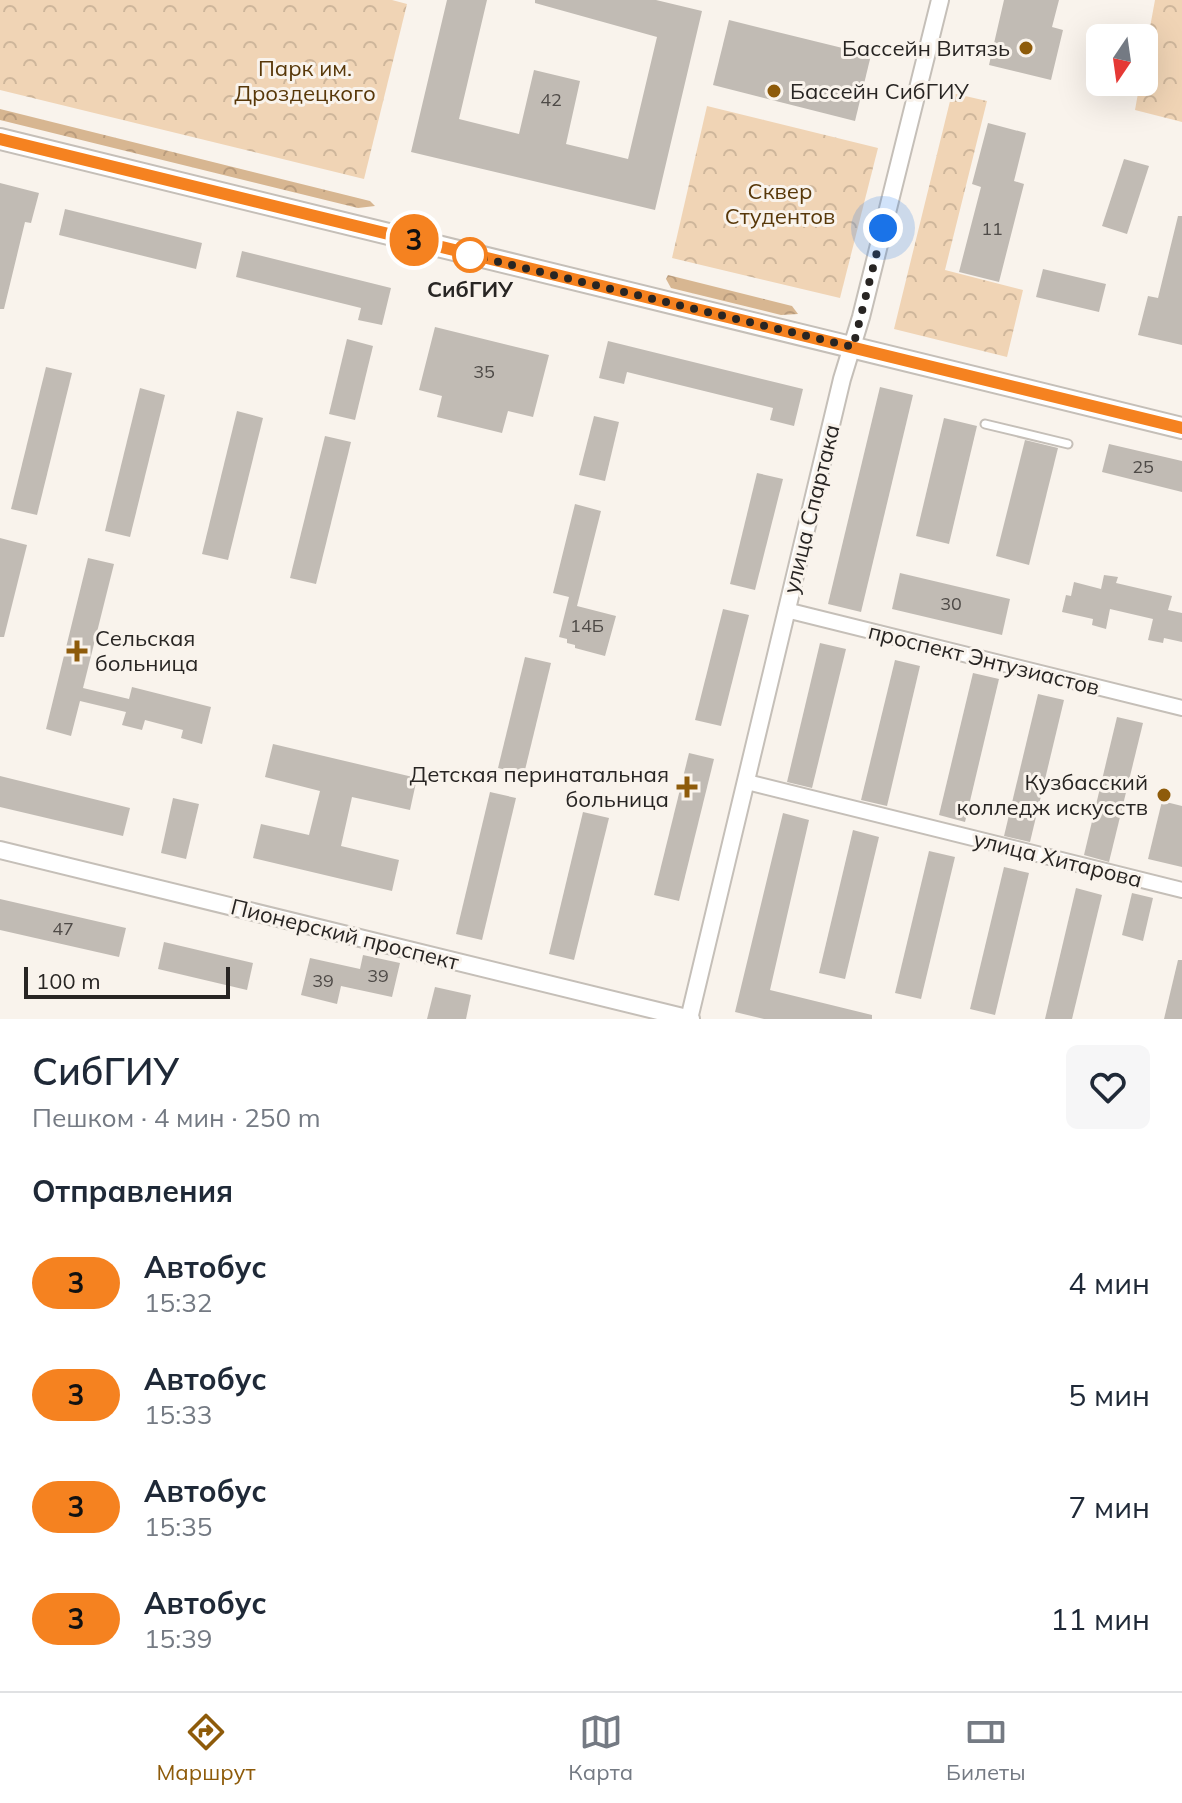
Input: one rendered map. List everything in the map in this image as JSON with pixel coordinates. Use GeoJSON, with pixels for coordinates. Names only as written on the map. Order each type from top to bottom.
{"type":"FeatureCollection","features":[{"type":"Feature","properties":{"kind":"main road"},"geometry":{"type":"LineString","coordinates":[[0,139],[1182,428]]}},
{"type":"Feature","properties":{"kind":"street","name":"улица Спартака"},"geometry":{"type":"LineString","coordinates":[[689,1019],[786,610],[940,0]]}},
{"type":"Feature","properties":{"kind":"street","name":"проспект Энтузиастов"},"geometry":{"type":"LineString","coordinates":[[786,610],[1182,708]]}},
{"type":"Feature","properties":{"kind":"street","name":"улица Хитарова"},"geometry":{"type":"LineString","coordinates":[[747,782],[1182,890]]}},
{"type":"Feature","properties":{"kind":"street","name":"Пионерский проспект"},"geometry":{"type":"LineString","coordinates":[[0,850],[689,1019]]}},
{"type":"Feature","properties":{"kind":"lane"},"geometry":{"type":"LineString","coordinates":[[985,424],[1068,444]]}},
{"type":"Feature","properties":{"kind":"green space","name":"Парк им. Дроздецкого"},"geometry":{"type":"Polygon","coordinates":[[[0,0],[392,0],[407,4],[364,179],[0,90],[0,0]]]}},
{"type":"Feature","properties":{"kind":"green space"},"geometry":{"type":"Polygon","coordinates":[[[1155,0],[1182,0],[1182,122],[1135,110],[1138,96],[1158,96],[1158,24],[1151,24],[1155,0]]]}},
{"type":"Feature","properties":{"kind":"green space"},"geometry":{"type":"Polygon","coordinates":[[[952,93],[987,101],[945,270],[1023,290],[1007,357],[894,329],[952,93]]]}},
{"type":"Feature","properties":{"kind":"green space","name":"Сквер Студентов"},"geometry":{"type":"Polygon","coordinates":[[[707,106],[878,148],[840,298],[672,258],[707,106]]]}},
{"type":"Feature","properties":{"kind":"green space"},"geometry":{"type":"Polygon","coordinates":[[[0,109],[370,201],[375,206],[358,208],[0,120],[0,109]]]}},
{"type":"Feature","properties":{"kind":"green space"},"geometry":{"type":"Polygon","coordinates":[[[668,275],[792,306],[798,314],[781,315],[671,288],[666,279],[668,275]]]}},
{"type":"Feature","properties":{"kind":"building"},"geometry":{"type":"Polygon","coordinates":[[[447,0],[487,0],[459,119],[519,134],[534,70],[580,81],[566,144],[628,159],[657,37],[535,3],[535,0],[656,0],[702,11],[655,210],[411,152],[447,0]]]}},
{"type":"Feature","properties":{"kind":"building","name":"Бассейн Витязь"},"geometry":{"type":"Polygon","coordinates":[[[1004,0],[1059,0],[1052,27],[1063,30],[1051,80],[989,65],[1004,0]]]}},
{"type":"Feature","properties":{"kind":"building"},"geometry":{"type":"Polygon","coordinates":[[[729,20],[871,55],[855,121],[713,85],[729,20]]]}},
{"type":"Feature","properties":{"kind":"building"},"geometry":{"type":"Polygon","coordinates":[[[988,123],[1026,133],[1014,181],[1024,184],[999,282],[959,272],[981,187],[972,184],[988,123]]]}},
{"type":"Feature","properties":{"kind":"building"},"geometry":{"type":"Polygon","coordinates":[[[1124,159],[1149,166],[1127,234],[1102,226],[1124,159]]]}},
{"type":"Feature","properties":{"kind":"building"},"geometry":{"type":"Polygon","coordinates":[[[0,183],[39,193],[31,223],[25,222],[4,309],[0,309],[0,183]]]}},
{"type":"Feature","properties":{"kind":"building"},"geometry":{"type":"Polygon","coordinates":[[[65,209],[202,243],[196,269],[59,235],[65,209]]]}},
{"type":"Feature","properties":{"kind":"building"},"geometry":{"type":"Polygon","coordinates":[[[1178,216],[1182,216],[1182,345],[1138,335],[1148,296],[1158,298],[1178,216]]]}},
{"type":"Feature","properties":{"kind":"building"},"geometry":{"type":"Polygon","coordinates":[[[242,251],[391,288],[382,325],[358,320],[361,308],[236,277],[242,251]]]}},
{"type":"Feature","properties":{"kind":"building"},"geometry":{"type":"Polygon","coordinates":[[[1043,269],[1106,284],[1099,312],[1036,297],[1043,269]]]}},
{"type":"Feature","properties":{"kind":"building"},"geometry":{"type":"Polygon","coordinates":[[[435,327],[549,355],[533,417],[508,411],[502,433],[437,417],[442,396],[419,390],[435,327]]]}},
{"type":"Feature","properties":{"kind":"building"},"geometry":{"type":"Polygon","coordinates":[[[347,339],[373,346],[355,420],[329,414],[347,339]]]}},
{"type":"Feature","properties":{"kind":"building"},"geometry":{"type":"Polygon","coordinates":[[[608,341],[803,389],[794,426],[770,420],[773,408],[627,372],[624,384],[599,378],[608,341]]]}},
{"type":"Feature","properties":{"kind":"building"},"geometry":{"type":"Polygon","coordinates":[[[46,367],[72,373],[37,515],[11,509],[46,367]]]}},
{"type":"Feature","properties":{"kind":"building"},"geometry":{"type":"Polygon","coordinates":[[[880,387],[913,395],[861,612],[828,604],[880,387]]]}},
{"type":"Feature","properties":{"kind":"building"},"geometry":{"type":"Polygon","coordinates":[[[140,388],[165,395],[130,537],[105,531],[140,388]]]}},
{"type":"Feature","properties":{"kind":"building"},"geometry":{"type":"Polygon","coordinates":[[[237,411],[263,418],[228,560],[202,554],[237,411]]]}},
{"type":"Feature","properties":{"kind":"building"},"geometry":{"type":"Polygon","coordinates":[[[594,416],[619,422],[605,481],[579,475],[594,416]]]}},
{"type":"Feature","properties":{"kind":"building"},"geometry":{"type":"Polygon","coordinates":[[[944,418],[977,426],[949,544],[916,536],[944,418]]]}},
{"type":"Feature","properties":{"kind":"building"},"geometry":{"type":"Polygon","coordinates":[[[325,436],[351,442],[316,584],[290,578],[325,436]]]}},
{"type":"Feature","properties":{"kind":"building"},"geometry":{"type":"Polygon","coordinates":[[[1025,440],[1058,448],[1029,565],[996,556],[1025,440]]]}},
{"type":"Feature","properties":{"kind":"building"},"geometry":{"type":"Polygon","coordinates":[[[1109,444],[1182,461],[1182,492],[1102,472],[1109,444]]]}},
{"type":"Feature","properties":{"kind":"building"},"geometry":{"type":"Polygon","coordinates":[[[757,473],[783,479],[755,590],[730,584],[757,473]]]}},
{"type":"Feature","properties":{"kind":"building"},"geometry":{"type":"Polygon","coordinates":[[[575,504],[601,511],[577,606],[616,616],[605,656],[575,648],[575,645],[567,643],[567,639],[559,637],[569,597],[553,593],[575,504]]]}},
{"type":"Feature","properties":{"kind":"building"},"geometry":{"type":"Polygon","coordinates":[[[0,538],[27,545],[4,637],[0,637],[0,538]]]}},
{"type":"Feature","properties":{"kind":"building"},"geometry":{"type":"Polygon","coordinates":[[[88,558],[114,564],[83,688],[129,699],[132,687],[211,707],[202,744],[181,738],[183,730],[145,720],[142,730],[122,725],[126,712],[80,701],[71,736],[46,729],[88,558]]]}},
{"type":"Feature","properties":{"kind":"building"},"geometry":{"type":"Polygon","coordinates":[[[900,573],[1010,599],[1002,635],[892,609],[900,573]]]}},
{"type":"Feature","properties":{"kind":"building"},"geometry":{"type":"Polygon","coordinates":[[[1104,575],[1118,577],[1116,583],[1172,596],[1168,610],[1182,613],[1182,642],[1164,638],[1163,643],[1148,640],[1153,619],[1110,609],[1106,629],[1092,625],[1093,619],[1062,612],[1066,595],[1071,596],[1074,582],[1101,589],[1104,575]]]}},
{"type":"Feature","properties":{"kind":"building"},"geometry":{"type":"Polygon","coordinates":[[[723,609],[749,615],[721,726],[695,720],[723,609]]]}},
{"type":"Feature","properties":{"kind":"building"},"geometry":{"type":"Polygon","coordinates":[[[820,643],[846,649],[812,788],[787,782],[820,643]]]}},
{"type":"Feature","properties":{"kind":"building"},"geometry":{"type":"Polygon","coordinates":[[[525,657],[551,663],[524,774],[498,768],[525,657]]]}},
{"type":"Feature","properties":{"kind":"building"},"geometry":{"type":"Polygon","coordinates":[[[895,660],[920,666],[887,806],[861,800],[895,660]]]}},
{"type":"Feature","properties":{"kind":"building"},"geometry":{"type":"Polygon","coordinates":[[[973,673],[999,679],[965,822],[939,815],[973,673]]]}},
{"type":"Feature","properties":{"kind":"building"},"geometry":{"type":"Polygon","coordinates":[[[1038,694],[1064,700],[1030,842],[1004,836],[1038,694]]]}},
{"type":"Feature","properties":{"kind":"building"},"geometry":{"type":"Polygon","coordinates":[[[1117,717],[1143,723],[1109,862],[1084,855],[1117,717]]]}},
{"type":"Feature","properties":{"kind":"building"},"geometry":{"type":"Polygon","coordinates":[[[273,744],[417,778],[410,810],[352,797],[341,846],[399,860],[392,891],[253,858],[261,824],[309,835],[320,791],[265,777],[273,744]]]}},
{"type":"Feature","properties":{"kind":"building"},"geometry":{"type":"Polygon","coordinates":[[[689,753],[714,759],[679,901],[654,895],[689,753]]]}},
{"type":"Feature","properties":{"kind":"building"},"geometry":{"type":"Polygon","coordinates":[[[0,776],[130,808],[123,836],[0,807],[0,776]]]}},
{"type":"Feature","properties":{"kind":"building"},"geometry":{"type":"Polygon","coordinates":[[[490,792],[516,798],[482,940],[456,934],[490,792]]]}},
{"type":"Feature","properties":{"kind":"building"},"geometry":{"type":"Polygon","coordinates":[[[173,798],[199,804],[186,859],[161,853],[173,798]]]}},
{"type":"Feature","properties":{"kind":"building"},"geometry":{"type":"Polygon","coordinates":[[[1162,801],[1182,806],[1182,867],[1148,859],[1162,801]]]}},
{"type":"Feature","properties":{"kind":"building"},"geometry":{"type":"Polygon","coordinates":[[[583,812],[609,818],[574,960],[549,954],[583,812]]]}},
{"type":"Feature","properties":{"kind":"building"},"geometry":{"type":"Polygon","coordinates":[[[783,813],[809,820],[770,990],[872,1015],[872,1019],[764,1019],[735,1012],[783,813]]]}},
{"type":"Feature","properties":{"kind":"building"},"geometry":{"type":"Polygon","coordinates":[[[853,830],[879,837],[845,979],[819,973],[853,830]]]}},
{"type":"Feature","properties":{"kind":"building"},"geometry":{"type":"Polygon","coordinates":[[[929,851],[955,857],[921,999],[895,993],[929,851]]]}},
{"type":"Feature","properties":{"kind":"building"},"geometry":{"type":"Polygon","coordinates":[[[1004,867],[1029,873],[995,1015],[970,1009],[1004,867]]]}},
{"type":"Feature","properties":{"kind":"building"},"geometry":{"type":"Polygon","coordinates":[[[1076,888],[1102,895],[1072,1019],[1045,1019],[1076,888]]]}},
{"type":"Feature","properties":{"kind":"building"},"geometry":{"type":"Polygon","coordinates":[[[1132,893],[1153,898],[1143,941],[1122,935],[1132,893]]]}},
{"type":"Feature","properties":{"kind":"building"},"geometry":{"type":"Polygon","coordinates":[[[0,899],[126,928],[119,957],[0,930],[0,899]]]}},
{"type":"Feature","properties":{"kind":"building"},"geometry":{"type":"Polygon","coordinates":[[[164,942],[253,963],[247,990],[158,969],[164,942]]]}},
{"type":"Feature","properties":{"kind":"building"},"geometry":{"type":"Polygon","coordinates":[[[363,955],[400,963],[392,997],[341,986],[337,1004],[301,995],[310,958],[360,969],[363,955]]]}},
{"type":"Feature","properties":{"kind":"building"},"geometry":{"type":"Polygon","coordinates":[[[1178,960],[1182,960],[1182,1019],[1164,1019],[1178,960]]]}},
{"type":"Feature","properties":{"kind":"building"},"geometry":{"type":"Polygon","coordinates":[[[435,987],[471,995],[466,1019],[427,1019],[435,987]]]}},
{"type":"Feature","properties":{"kind":"bus line","name":"3"},"geometry":{"type":"LineString","coordinates":[[0,139],[1182,428]]}},
{"type":"Feature","properties":{"kind":"place","name":"Бассейн Витязь"},"geometry":{"type":"Point","coordinates":[1026,48]}},
{"type":"Feature","properties":{"kind":"place","name":"Бассейн СибГИУ"},"geometry":{"type":"Point","coordinates":[774,91]}},
{"type":"Feature","properties":{"kind":"place","name":"СибГИУ"},"geometry":{"type":"Point","coordinates":[470,255]}},
{"type":"Feature","properties":{"kind":"place","name":"Сельская больница"},"geometry":{"type":"Point","coordinates":[77,651]}},
{"type":"Feature","properties":{"kind":"place","name":"Детская перинатальная больница"},"geometry":{"type":"Point","coordinates":[687,787]}},
{"type":"Feature","properties":{"kind":"place","name":"Кузбасский колледж искусств"},"geometry":{"type":"Point","coordinates":[1164,795]}},
{"type":"Feature","properties":{"kind":"route"},"geometry":{"type":"LineString","coordinates":[[470,255],[853,347],[883,228]]}}]}
